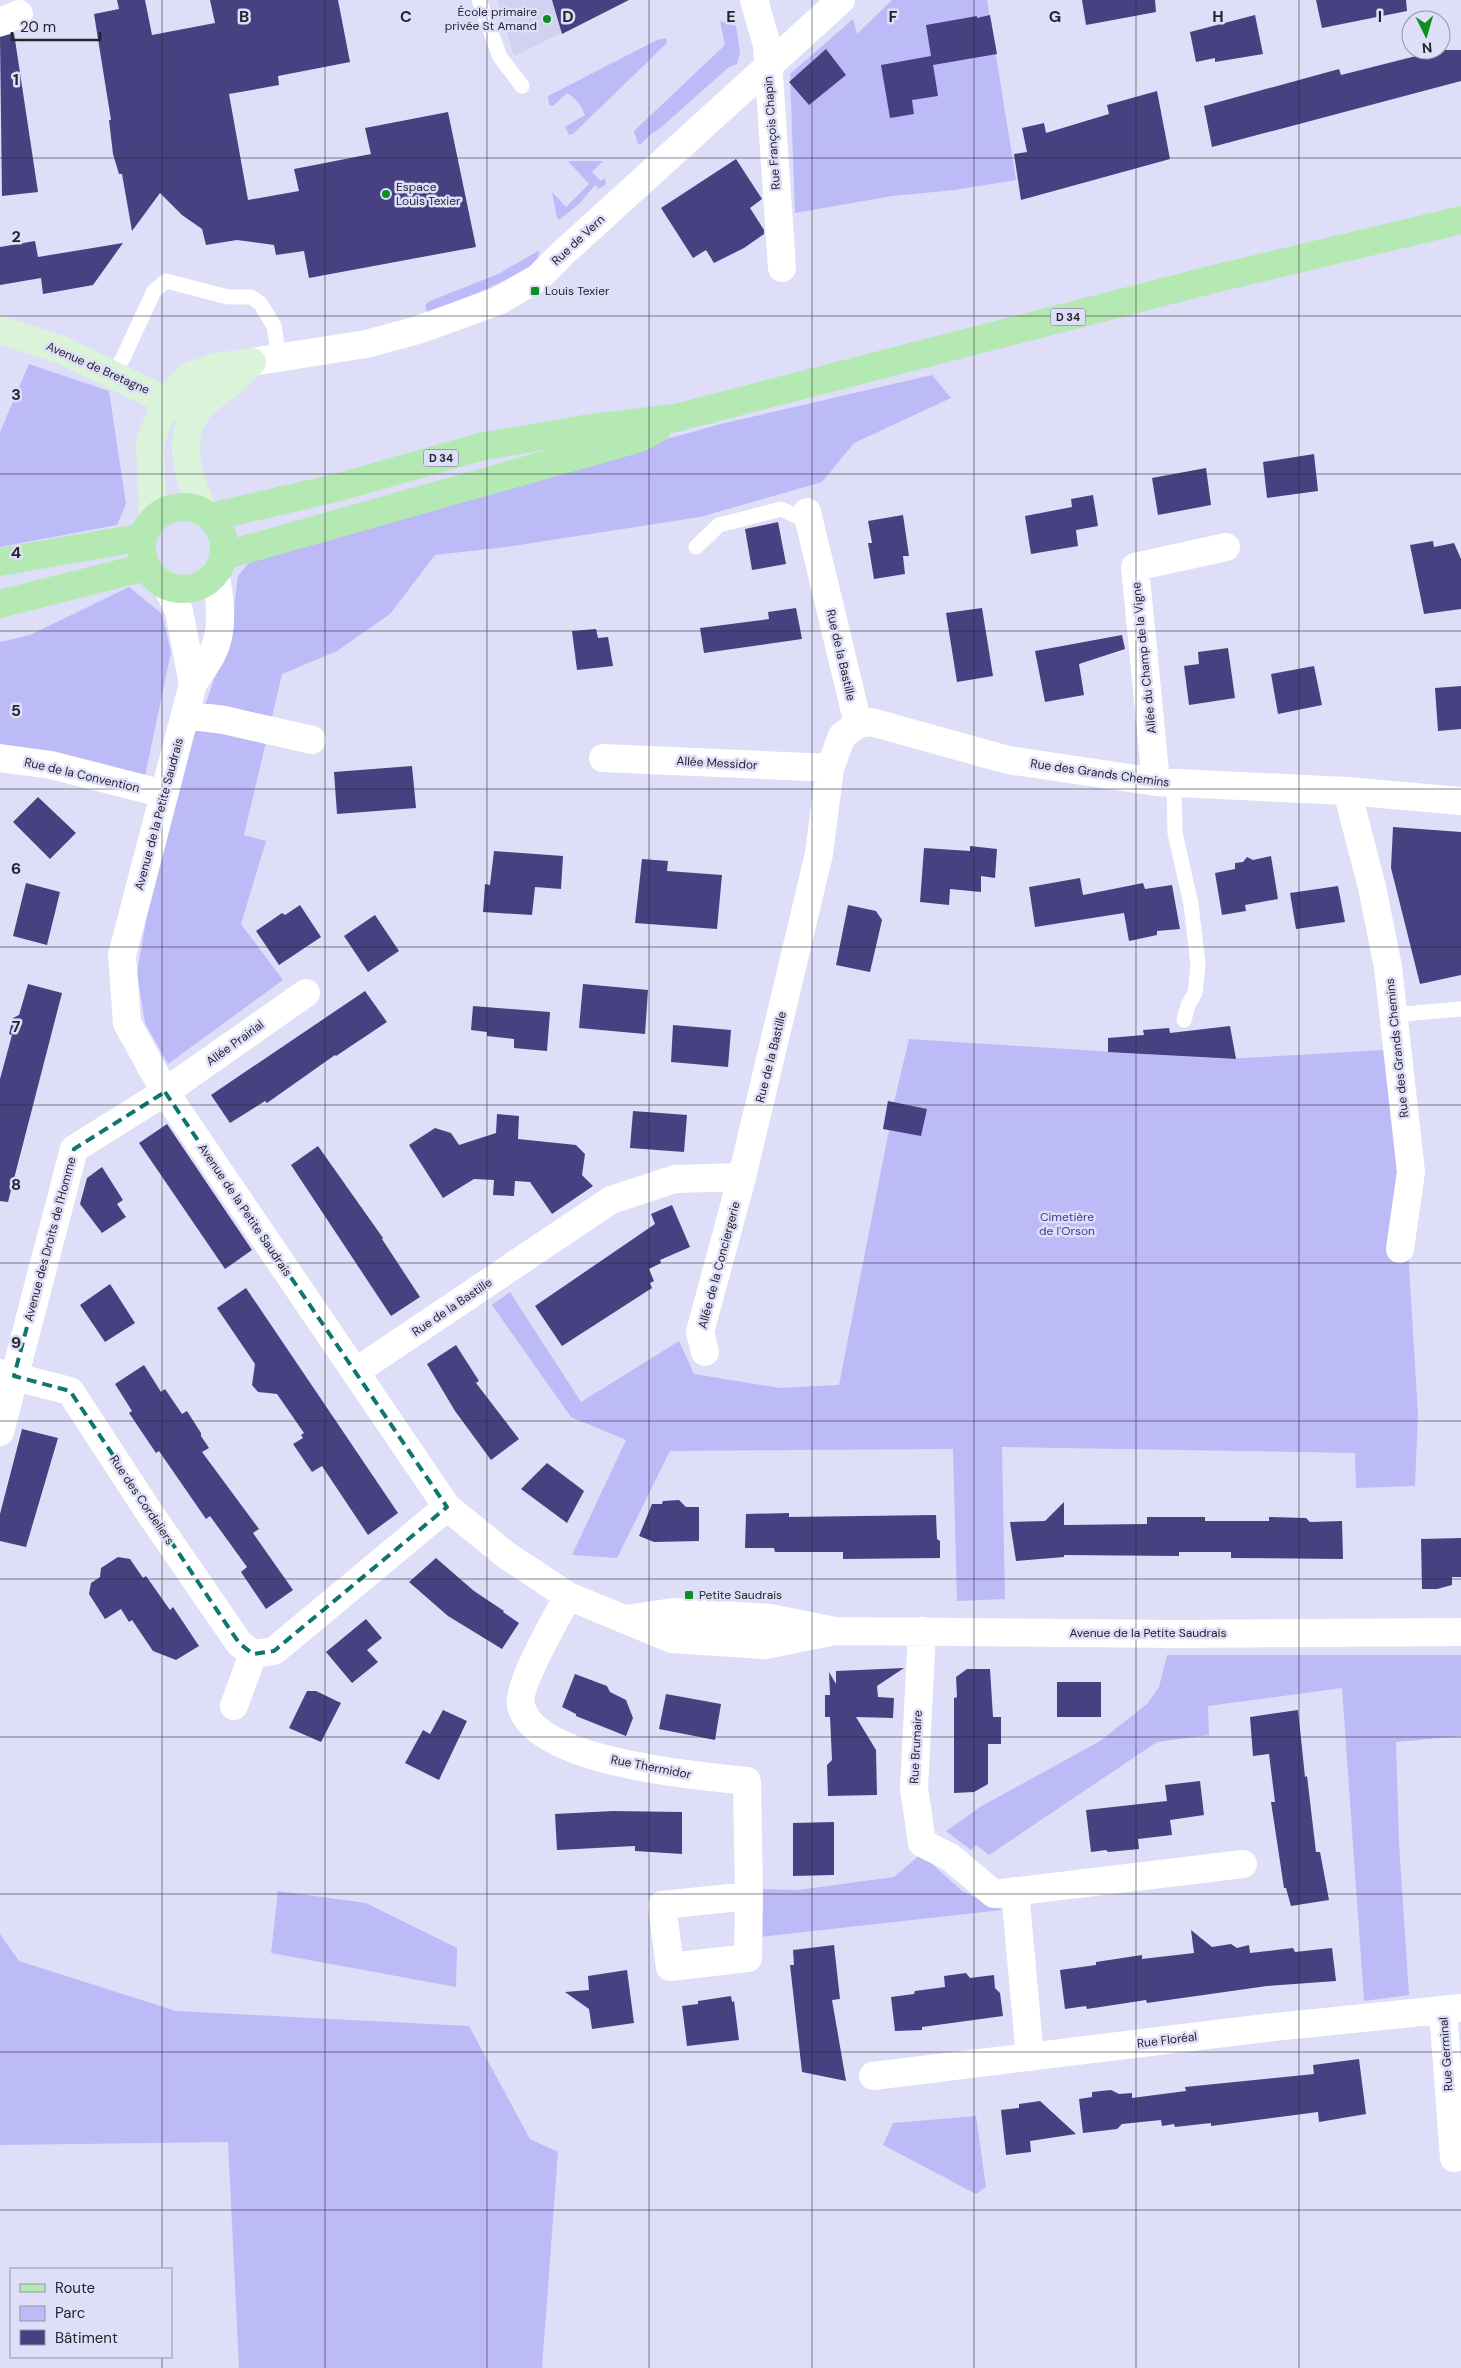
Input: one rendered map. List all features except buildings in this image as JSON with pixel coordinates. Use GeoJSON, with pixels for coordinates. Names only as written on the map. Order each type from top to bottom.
{"type":"FeatureCollection","features":[{"type":"Feature","properties":{"kind":"main road","name":"D 34"},"geometry":{"type":"LineString","coordinates":[[207,516],[336,488],[480,447],[584,429],[675,418],[1210,280],[1461,220]]}},
{"type":"Feature","properties":{"kind":"main road","name":"D 34"},"geometry":{"type":"LineString","coordinates":[[219,565],[640,438],[675,418]]}},
{"type":"Feature","properties":{"kind":"main road"},"geometry":{"type":"LineString","coordinates":[[0,562],[148,528],[172,508],[184,507],[195,509],[207,516],[218,528],[223,542],[219,565],[205,582],[193,587],[179,588],[166,585],[155,578],[146,567],[142,553],[148,528]]}},
{"type":"Feature","properties":{"kind":"main road"},"geometry":{"type":"LineString","coordinates":[[0,604],[146,567]]}},
{"type":"Feature","properties":{"kind":"street","name":"Rue François Chapin"},"geometry":{"type":"LineString","coordinates":[[754,0],[767,45],[782,268]]}},
{"type":"Feature","properties":{"kind":"street","name":"Rue de Vern"},"geometry":{"type":"LineString","coordinates":[[148,528],[150,443],[166,400],[190,376],[216,367],[366,344],[418,330],[498,301],[538,278],[841,0]]}},
{"type":"Feature","properties":{"kind":"street","name":"Avenue de Bretagne"},"geometry":{"type":"LineString","coordinates":[[0,330],[62,350],[166,400]]}},
{"type":"Feature","properties":{"kind":"street"},"geometry":{"type":"LineString","coordinates":[[207,516],[194,492],[188,467],[186,448],[194,415],[252,362]]}},
{"type":"Feature","properties":{"kind":"street"},"geometry":{"type":"LineString","coordinates":[[166,400],[194,415]]}},
{"type":"Feature","properties":{"kind":"street","name":"Rue de la Bastille"},"geometry":{"type":"LineString","coordinates":[[355,1372],[611,1200],[675,1179],[742,1177],[819,854],[830,768],[842,736],[858,724],[808,517]]}},
{"type":"Feature","properties":{"kind":"street","name":"Allée du Champ de la Vigne"},"geometry":{"type":"LineString","coordinates":[[1165,783],[1135,567],[1226,547]]}},
{"type":"Feature","properties":{"kind":"street","name":"Avenue de la Petite Saudrais"},"geometry":{"type":"LineString","coordinates":[[219,565],[220,627],[213,652],[193,684],[122,956],[127,1023],[165,1092],[447,1507],[506,1555],[568,1596],[624,1619],[683,1613],[770,1618],[835,1630],[1178,1634],[1461,1632]]}},
{"type":"Feature","properties":{"kind":"street","name":"Avenue de la Petite Saudrais"},"geometry":{"type":"LineString","coordinates":[[166,585],[179,610],[193,684]]}},
{"type":"Feature","properties":{"kind":"street"},"geometry":{"type":"LineString","coordinates":[[185,716],[224,720],[312,740]]}},
{"type":"Feature","properties":{"kind":"street","name":"Rue des Grands Chemins"},"geometry":{"type":"LineString","coordinates":[[858,724],[871,722],[1008,760],[1165,783],[1348,791],[1461,801]]}},
{"type":"Feature","properties":{"kind":"street","name":"Rue de la Convention"},"geometry":{"type":"LineString","coordinates":[[0,758],[51,765],[164,794]]}},
{"type":"Feature","properties":{"kind":"street","name":"Allée Messidor"},"geometry":{"type":"LineString","coordinates":[[603,758],[830,768]]}},
{"type":"Feature","properties":{"kind":"street","name":"Rue des Grands Chemins"},"geometry":{"type":"LineString","coordinates":[[1348,791],[1374,896],[1388,967],[1411,1172],[1400,1249]]}},
{"type":"Feature","properties":{"kind":"street","name":"Allée Prairial"},"geometry":{"type":"LineString","coordinates":[[165,1092],[306,993]]}},
{"type":"Feature","properties":{"kind":"street","name":"Avenue des Droits de l'Homme"},"geometry":{"type":"LineString","coordinates":[[0,1432],[7,1374],[74,1149],[165,1092]]}},
{"type":"Feature","properties":{"kind":"street","name":"Allée de la Conciergerie"},"geometry":{"type":"LineString","coordinates":[[705,1352],[700,1332],[742,1177]]}},
{"type":"Feature","properties":{"kind":"street","name":"Rue des Cordeliers"},"geometry":{"type":"LineString","coordinates":[[7,1374],[70,1391],[149,1512],[239,1643],[253,1654]]}},
{"type":"Feature","properties":{"kind":"street"},"geometry":{"type":"LineString","coordinates":[[234,1706],[253,1654],[274,1651],[447,1507]]}},
{"type":"Feature","properties":{"kind":"street","name":"Rue Thermidor"},"geometry":{"type":"LineString","coordinates":[[568,1596],[523,1683],[521,1706],[531,1724],[548,1738],[569,1748],[625,1765],[686,1775],[747,1781],[749,1896]]}},
{"type":"Feature","properties":{"kind":"street","name":"Rue Brumaire"},"geometry":{"type":"LineString","coordinates":[[922,1631],[914,1788],[922,1843],[950,1857],[994,1894],[1243,1864]]}},
{"type":"Feature","properties":{"kind":"street"},"geometry":{"type":"LineString","coordinates":[[1015,1891],[1030,2056]]}},
{"type":"Feature","properties":{"kind":"street","name":"Rue Floréal"},"geometry":{"type":"LineString","coordinates":[[873,2076],[1030,2056],[1452,2009]]}},
{"type":"Feature","properties":{"kind":"street","name":"Rue Germinal"},"geometry":{"type":"LineString","coordinates":[[1452,2009],[1454,2158]]}},
{"type":"Feature","properties":{"kind":"lane"},"geometry":{"type":"LineString","coordinates":[[479,0],[500,57],[522,86]]}},
{"type":"Feature","properties":{"kind":"lane"},"geometry":{"type":"LineString","coordinates":[[113,374],[124,358],[154,291],[166,281],[228,297],[251,298],[260,303],[274,326],[279,358]]}},
{"type":"Feature","properties":{"kind":"lane"},"geometry":{"type":"LineString","coordinates":[[696,547],[719,525],[781,508],[808,517]]}},
{"type":"Feature","properties":{"kind":"lane"},"geometry":{"type":"LineString","coordinates":[[1165,783],[1191,904],[1198,965],[1195,994],[1188,1005],[1184,1020]]}},
{"type":"Feature","properties":{"kind":"lane"},"geometry":{"type":"LineString","coordinates":[[1393,1015],[1461,1009]]}},
{"type":"Feature","properties":{"kind":"highlighted area"},"geometry":{"type":"Polygon","coordinates":[[[165,1092],[447,1507],[274,1651],[253,1654],[239,1643],[70,1391],[14,1376],[74,1149],[165,1092]]]}},
{"type":"Feature","properties":{"kind":"shaded area","name":"École primaire privée St Amand"},"geometry":{"type":"Polygon","coordinates":[[[497,0],[629,0],[514,56],[497,0]]]}},
{"type":"Feature","properties":{"kind":"green space"},"geometry":{"type":"Polygon","coordinates":[[[892,0],[987,0],[1016,180],[955,190],[892,196],[795,213],[790,74],[853,19],[857,34],[892,0]]]}},
{"type":"Feature","properties":{"kind":"green space"},"geometry":{"type":"Polygon","coordinates":[[[720,21],[736,26],[740,52],[737,64],[729,67],[658,130],[641,144],[638,144],[634,131],[725,45],[720,21]]]}},
{"type":"Feature","properties":{"kind":"green space"},"geometry":{"type":"Polygon","coordinates":[[[666,38],[667,43],[573,134],[569,135],[565,127],[585,115],[582,108],[567,93],[553,106],[549,105],[548,96],[657,40],[666,38]]]}},
{"type":"Feature","properties":{"kind":"green space"},"geometry":{"type":"Polygon","coordinates":[[[568,161],[603,161],[592,172],[601,181],[605,178],[606,184],[599,189],[595,185],[580,203],[559,220],[552,192],[566,207],[589,184],[568,161]]]}},
{"type":"Feature","properties":{"kind":"green space"},"geometry":{"type":"Polygon","coordinates":[[[540,250],[536,263],[523,271],[455,302],[427,312],[425,305],[430,301],[498,274],[540,250]]]}},
{"type":"Feature","properties":{"kind":"green space"},"geometry":{"type":"Polygon","coordinates":[[[29,364],[109,391],[126,504],[117,525],[0,547],[0,432],[29,364]]]}},
{"type":"Feature","properties":{"kind":"green space"},"geometry":{"type":"Polygon","coordinates":[[[932,375],[951,398],[854,443],[822,482],[700,517],[506,547],[435,555],[390,614],[337,651],[282,674],[244,835],[266,841],[241,924],[283,980],[168,1064],[145,1023],[137,973],[146,921],[194,736],[231,632],[238,576],[252,559],[286,545],[721,424],[932,375]]]}},
{"type":"Feature","properties":{"kind":"green space"},"geometry":{"type":"Polygon","coordinates":[[[129,587],[162,614],[171,652],[145,776],[0,747],[0,642],[30,635],[129,587]]]}},
{"type":"Feature","properties":{"kind":"green space","name":"Cimetière de l'Orson"},"geometry":{"type":"Polygon","coordinates":[[[909,1039],[1226,1059],[1385,1050],[1404,1184],[1418,1414],[1415,1486],[1356,1488],[1355,1453],[1002,1447],[1005,1599],[957,1601],[953,1449],[670,1451],[617,1558],[572,1555],[626,1440],[571,1417],[492,1305],[510,1292],[581,1402],[679,1341],[694,1374],[780,1388],[839,1385],[889,1130],[883,1129],[887,1105],[888,1102],[894,1102],[909,1039]]]}},
{"type":"Feature","properties":{"kind":"green space"},"geometry":{"type":"Polygon","coordinates":[[[1167,1655],[1461,1655],[1461,1736],[1396,1742],[1399,1843],[1409,1995],[1364,2001],[1342,1688],[1208,1706],[1209,1735],[1157,1742],[989,1855],[976,1845],[971,1850],[946,1831],[980,1807],[1100,1741],[1147,1704],[1159,1687],[1167,1655]]]}},
{"type":"Feature","properties":{"kind":"green space"},"geometry":{"type":"Polygon","coordinates":[[[921,1854],[962,1891],[1002,1910],[759,1937],[759,1889],[798,1890],[894,1877],[921,1854]]]}},
{"type":"Feature","properties":{"kind":"green space"},"geometry":{"type":"Polygon","coordinates":[[[278,1891],[366,1903],[457,1948],[456,1987],[271,1953],[278,1891]]]}},
{"type":"Feature","properties":{"kind":"green space"},"geometry":{"type":"Polygon","coordinates":[[[0,1934],[19,1961],[176,2011],[469,2026],[530,2139],[558,2152],[542,2368],[239,2368],[228,2142],[0,2145],[0,1934]]]}},
{"type":"Feature","properties":{"kind":"green space"},"geometry":{"type":"Polygon","coordinates":[[[976,2116],[986,2187],[976,2194],[883,2145],[893,2123],[976,2116]]]}},
{"type":"Feature","properties":{"kind":"place","name":"École primaire privée St Amand"},"geometry":{"type":"Point","coordinates":[547,19]}},
{"type":"Feature","properties":{"kind":"place","name":"Espace Louis Texier"},"geometry":{"type":"Point","coordinates":[386,194]}},
{"type":"Feature","properties":{"kind":"place","name":"Louis Texier"},"geometry":{"type":"Point","coordinates":[535,291]}},
{"type":"Feature","properties":{"kind":"place","name":"Petite Saudrais"},"geometry":{"type":"Point","coordinates":[689,1595]}}]}
